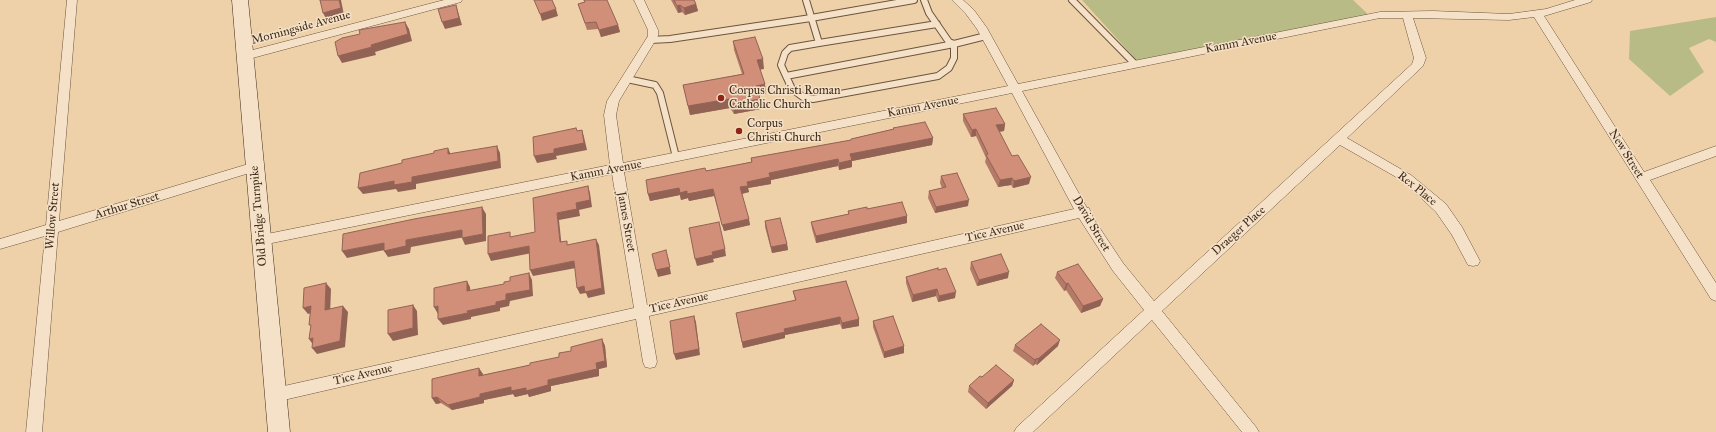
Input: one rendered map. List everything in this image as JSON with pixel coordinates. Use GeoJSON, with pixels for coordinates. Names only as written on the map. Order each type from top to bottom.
{"type":"FeatureCollection","features":[{"type":"Feature","properties":{"kind":"street","name":"Willow Street"},"geometry":{"type":"LineString","coordinates":[[34,432],[72,0]]}},
{"type":"Feature","properties":{"kind":"street","name":"Old Bridge Turnpike"},"geometry":{"type":"LineString","coordinates":[[240,0],[278,432]]}},
{"type":"Feature","properties":{"kind":"street","name":"Morningside Avenue"},"geometry":{"type":"LineString","coordinates":[[245,56],[457,0]]}},
{"type":"Feature","properties":{"kind":"street"},"geometry":{"type":"LineString","coordinates":[[639,0],[653,30],[653,36],[650,40]]}},
{"type":"Feature","properties":{"kind":"street","name":"David Street"},"geometry":{"type":"LineString","coordinates":[[957,0],[970,12],[986,36],[1084,212],[1118,267],[1250,432]]}},
{"type":"Feature","properties":{"kind":"street","name":"Kamm Avenue"},"geometry":{"type":"LineString","coordinates":[[262,240],[1380,15],[1509,17],[1547,12],[1587,0]]}},
{"type":"Feature","properties":{"kind":"street","name":"New Street"},"geometry":{"type":"LineString","coordinates":[[1537,13],[1716,295]]}},
{"type":"Feature","properties":{"kind":"street","name":"Draeger Place"},"geometry":{"type":"LineString","coordinates":[[1022,432],[1340,139],[1417,66],[1420,58],[1407,15]]}},
{"type":"Feature","properties":{"kind":"street","name":"James Street"},"geometry":{"type":"LineString","coordinates":[[650,40],[613,102],[610,115],[617,168],[650,362]]}},
{"type":"Feature","properties":{"kind":"street","name":"Rex Place"},"geometry":{"type":"LineString","coordinates":[[1340,139],[1407,178],[1441,208],[1457,231],[1473,261]]}},
{"type":"Feature","properties":{"kind":"street"},"geometry":{"type":"LineString","coordinates":[[1641,178],[1716,151]]}},
{"type":"Feature","properties":{"kind":"street","name":"Arthur Street"},"geometry":{"type":"LineString","coordinates":[[0,244],[255,167]]}},
{"type":"Feature","properties":{"kind":"street","name":"Tice Avenue"},"geometry":{"type":"LineString","coordinates":[[275,395],[1084,212]]}},
{"type":"Feature","properties":{"kind":"lane"},"geometry":{"type":"LineString","coordinates":[[806,0],[819,43]]}},
{"type":"Feature","properties":{"kind":"lane"},"geometry":{"type":"LineString","coordinates":[[650,40],[670,39],[811,18],[914,0]]}},
{"type":"Feature","properties":{"kind":"lane"},"geometry":{"type":"LineString","coordinates":[[924,0],[929,13],[949,42],[954,44]]}},
{"type":"Feature","properties":{"kind":"lane"},"geometry":{"type":"LineString","coordinates":[[1072,0],[1135,64]]}},
{"type":"Feature","properties":{"kind":"lane"},"geometry":{"type":"LineString","coordinates":[[937,24],[790,48],[785,53],[781,65],[792,89],[803,96],[813,99],[938,76],[949,68],[954,58],[954,44]]}},
{"type":"Feature","properties":{"kind":"lane"},"geometry":{"type":"LineString","coordinates":[[786,76],[954,44],[986,36]]}},
{"type":"Feature","properties":{"kind":"lane"},"geometry":{"type":"LineString","coordinates":[[627,79],[655,85],[660,93],[676,156]]}},
{"type":"Feature","properties":{"kind":"green space"},"geometry":{"type":"Polygon","coordinates":[[[1082,0],[1353,0],[1372,18],[1140,64],[1082,0]]]}},
{"type":"Feature","properties":{"kind":"green space"},"geometry":{"type":"Polygon","coordinates":[[[1716,17],[1716,42],[1709,39],[1689,48],[1704,72],[1670,96],[1629,59],[1630,31],[1716,17]]]}},
{"type":"Feature","properties":{"kind":"building"},"geometry":{"type":"Polygon","coordinates":[[[320,0],[339,0],[341,8],[323,13],[320,0]]]}},
{"type":"Feature","properties":{"kind":"building"},"geometry":{"type":"Polygon","coordinates":[[[534,0],[552,0],[556,9],[540,14],[534,0]]]}},
{"type":"Feature","properties":{"kind":"building"},"geometry":{"type":"Polygon","coordinates":[[[584,0],[607,0],[618,25],[599,30],[596,22],[585,23],[578,4],[585,2],[584,0]]]}},
{"type":"Feature","properties":{"kind":"building"},"geometry":{"type":"Polygon","coordinates":[[[674,0],[694,0],[696,4],[684,8],[680,5],[677,6],[674,0]]]}},
{"type":"Feature","properties":{"kind":"building"},"geometry":{"type":"Polygon","coordinates":[[[456,5],[459,18],[442,22],[438,9],[456,5]]]}},
{"type":"Feature","properties":{"kind":"building"},"geometry":{"type":"Polygon","coordinates":[[[405,22],[408,34],[371,45],[372,47],[338,56],[335,42],[342,38],[360,34],[359,30],[405,22]]]}},
{"type":"Feature","properties":{"kind":"building"},"geometry":{"type":"Polygon","coordinates":[[[755,37],[763,59],[757,60],[765,84],[756,86],[760,99],[733,104],[729,99],[688,106],[683,85],[744,74],[733,41],[755,37]]]}},
{"type":"Feature","properties":{"kind":"building"},"geometry":{"type":"Polygon","coordinates":[[[996,108],[1005,124],[996,125],[1012,156],[1018,155],[1031,177],[1014,181],[1012,178],[1000,180],[986,155],[988,154],[976,129],[972,130],[963,114],[996,108]]]}},
{"type":"Feature","properties":{"kind":"building"},"geometry":{"type":"Polygon","coordinates":[[[925,122],[933,138],[850,154],[852,160],[839,163],[838,159],[769,173],[770,177],[747,182],[748,186],[740,187],[749,219],[722,225],[713,189],[687,194],[687,191],[680,193],[679,188],[648,194],[646,180],[705,168],[706,171],[752,162],[751,158],[851,140],[894,129],[893,128],[925,122]]]}},
{"type":"Feature","properties":{"kind":"building"},"geometry":{"type":"Polygon","coordinates":[[[576,128],[577,131],[582,130],[584,143],[554,149],[554,153],[534,156],[533,137],[576,128]]]}},
{"type":"Feature","properties":{"kind":"building"},"geometry":{"type":"Polygon","coordinates":[[[497,146],[498,161],[412,177],[412,182],[394,185],[394,181],[358,188],[360,173],[402,163],[402,160],[434,153],[434,151],[448,148],[448,154],[497,146]]]}},
{"type":"Feature","properties":{"kind":"building"},"geometry":{"type":"Polygon","coordinates":[[[957,173],[969,200],[936,207],[929,191],[946,187],[941,176],[957,173]]]}},
{"type":"Feature","properties":{"kind":"building"},"geometry":{"type":"Polygon","coordinates":[[[588,186],[590,200],[576,203],[577,209],[557,213],[560,242],[567,241],[567,245],[596,239],[602,288],[585,292],[584,286],[577,288],[574,261],[530,270],[529,246],[488,254],[488,236],[510,232],[510,237],[535,232],[533,198],[588,186]]]}},
{"type":"Feature","properties":{"kind":"building"},"geometry":{"type":"Polygon","coordinates":[[[902,202],[907,216],[816,236],[811,222],[849,214],[848,211],[902,202]]]}},
{"type":"Feature","properties":{"kind":"building"},"geometry":{"type":"Polygon","coordinates":[[[482,207],[483,234],[462,238],[462,230],[406,240],[406,246],[384,251],[384,243],[342,251],[343,234],[482,207]]]}},
{"type":"Feature","properties":{"kind":"building"},"geometry":{"type":"Polygon","coordinates":[[[780,218],[787,244],[771,247],[765,221],[780,218]]]}},
{"type":"Feature","properties":{"kind":"building"},"geometry":{"type":"Polygon","coordinates":[[[719,222],[725,249],[712,252],[713,255],[695,259],[689,228],[719,222]]]}},
{"type":"Feature","properties":{"kind":"building"},"geometry":{"type":"Polygon","coordinates":[[[666,250],[670,267],[656,270],[652,254],[666,250]]]}},
{"type":"Feature","properties":{"kind":"building"},"geometry":{"type":"Polygon","coordinates":[[[1001,254],[1009,272],[979,280],[971,262],[1001,254]]]}},
{"type":"Feature","properties":{"kind":"building"},"geometry":{"type":"Polygon","coordinates":[[[1078,264],[1103,299],[1083,306],[1068,283],[1066,284],[1057,272],[1078,264]]]}},
{"type":"Feature","properties":{"kind":"building"},"geometry":{"type":"Polygon","coordinates":[[[938,268],[938,270],[946,268],[956,292],[939,296],[937,289],[913,295],[906,277],[938,268]]]}},
{"type":"Feature","properties":{"kind":"building"},"geometry":{"type":"Polygon","coordinates":[[[529,273],[530,290],[506,294],[506,300],[496,302],[496,305],[467,311],[468,313],[438,319],[438,306],[434,307],[434,288],[467,281],[467,291],[504,284],[504,282],[510,281],[510,277],[529,273]]]}},
{"type":"Feature","properties":{"kind":"building"},"geometry":{"type":"Polygon","coordinates":[[[846,281],[859,319],[842,323],[840,317],[784,329],[785,332],[742,342],[736,313],[796,300],[793,291],[846,281]]]}},
{"type":"Feature","properties":{"kind":"building"},"geometry":{"type":"Polygon","coordinates":[[[326,283],[325,310],[343,306],[340,341],[312,348],[313,338],[309,339],[311,306],[303,308],[304,288],[326,283]]]}},
{"type":"Feature","properties":{"kind":"building"},"geometry":{"type":"Polygon","coordinates":[[[413,305],[413,328],[388,334],[388,310],[413,305]]]}},
{"type":"Feature","properties":{"kind":"building"},"geometry":{"type":"Polygon","coordinates":[[[694,316],[699,349],[674,354],[670,321],[694,316]]]}},
{"type":"Feature","properties":{"kind":"building"},"geometry":{"type":"Polygon","coordinates":[[[893,316],[904,346],[884,352],[873,321],[893,316]]]}},
{"type":"Feature","properties":{"kind":"building"},"geometry":{"type":"Polygon","coordinates":[[[1041,324],[1060,340],[1035,360],[1015,345],[1041,324]]]}},
{"type":"Feature","properties":{"kind":"building"},"geometry":{"type":"Polygon","coordinates":[[[602,339],[605,361],[596,363],[597,369],[548,380],[548,385],[526,391],[526,388],[511,391],[511,387],[480,394],[480,397],[448,405],[437,397],[432,398],[432,379],[479,368],[479,376],[530,365],[530,363],[559,357],[559,353],[571,351],[571,347],[602,339]]]}},
{"type":"Feature","properties":{"kind":"building"},"geometry":{"type":"Polygon","coordinates":[[[996,365],[1014,380],[988,403],[969,386],[996,365]]]}},
{"type":"Feature","properties":{"kind":"place","name":"Corpus Christi Roman Catholic Church"},"geometry":{"type":"Point","coordinates":[721,98]}},
{"type":"Feature","properties":{"kind":"place","name":"Corpus Christi Church"},"geometry":{"type":"Point","coordinates":[739,131]}}]}
